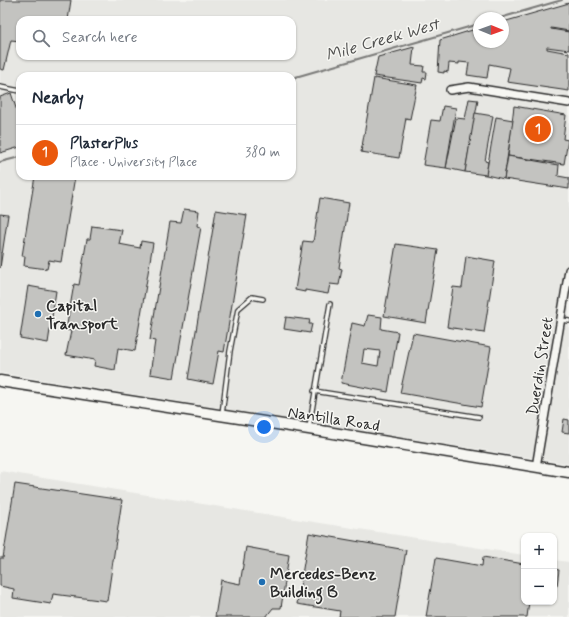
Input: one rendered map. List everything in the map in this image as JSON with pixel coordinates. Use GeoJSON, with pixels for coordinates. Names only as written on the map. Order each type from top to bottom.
{"type":"FeatureCollection","features":[{"type":"Feature","properties":{"kind":"street"},"geometry":{"type":"LineString","coordinates":[[450,90],[468,87],[569,103]]}},
{"type":"Feature","properties":{"kind":"street","name":"Duerdin Street"},"geometry":{"type":"LineString","coordinates":[[536,467],[569,270]]}},
{"type":"Feature","properties":{"kind":"street","name":"Nantilla Road"},"geometry":{"type":"LineString","coordinates":[[0,381],[309,429],[569,472]]}},
{"type":"Feature","properties":{"kind":"lane"},"geometry":{"type":"LineString","coordinates":[[0,87],[16,90]]}},
{"type":"Feature","properties":{"kind":"lane"},"geometry":{"type":"LineString","coordinates":[[221,415],[230,351],[238,309],[252,297],[263,299]]}},
{"type":"Feature","properties":{"kind":"lane"},"geometry":{"type":"LineString","coordinates":[[309,429],[314,391],[330,304]]}},
{"type":"Feature","properties":{"kind":"lane"},"geometry":{"type":"LineString","coordinates":[[561,320],[569,321]]}},
{"type":"Feature","properties":{"kind":"lane"},"geometry":{"type":"LineString","coordinates":[[314,391],[479,417]]}},
{"type":"Feature","properties":{"kind":"shaded area"},"geometry":{"type":"Polygon","coordinates":[[[0,0],[569,0],[569,464],[0,373],[0,0]]]}},
{"type":"Feature","properties":{"kind":"shaded area"},"geometry":{"type":"Polygon","coordinates":[[[0,471],[521,555],[521,605],[557,605],[557,560],[569,562],[569,617],[0,617],[0,471]]]}},
{"type":"Feature","properties":{"kind":"building"},"geometry":{"type":"Polygon","coordinates":[[[0,0],[71,0],[69,16],[16,16],[16,41],[11,40],[4,70],[0,69],[0,0]]]}},
{"type":"Feature","properties":{"kind":"building"},"geometry":{"type":"Polygon","coordinates":[[[569,3],[569,31],[551,29],[569,32],[569,50],[547,47],[547,49],[569,53],[569,91],[507,82],[510,68],[489,64],[487,78],[467,75],[469,63],[449,63],[448,72],[438,72],[440,40],[473,30],[473,48],[509,48],[509,20],[569,3]]]}},
{"type":"Feature","properties":{"kind":"building"},"geometry":{"type":"Polygon","coordinates":[[[414,47],[412,65],[424,66],[423,72],[427,72],[426,79],[423,78],[422,83],[374,76],[378,57],[414,47]]]}},
{"type":"Feature","properties":{"kind":"building"},"geometry":{"type":"Polygon","coordinates":[[[374,78],[417,85],[410,119],[406,118],[399,158],[361,152],[374,78]]]}},
{"type":"Feature","properties":{"kind":"building"},"geometry":{"type":"Polygon","coordinates":[[[11,93],[16,108],[16,148],[0,153],[0,97],[11,93]]]}},
{"type":"Feature","properties":{"kind":"building"},"geometry":{"type":"Polygon","coordinates":[[[469,99],[478,100],[465,172],[446,168],[456,118],[465,119],[469,99]]]}},
{"type":"Feature","properties":{"kind":"building"},"geometry":{"type":"Polygon","coordinates":[[[443,106],[456,108],[446,168],[423,165],[431,120],[440,121],[443,106]]]}},
{"type":"Feature","properties":{"kind":"building"},"geometry":{"type":"Polygon","coordinates":[[[514,106],[566,115],[563,139],[568,140],[564,164],[508,156],[514,106]]]}},
{"type":"Feature","properties":{"kind":"building"},"geometry":{"type":"Polygon","coordinates":[[[475,113],[493,116],[485,161],[488,162],[486,175],[465,172],[475,113]]]}},
{"type":"Feature","properties":{"kind":"building"},"geometry":{"type":"Polygon","coordinates":[[[496,117],[513,120],[504,179],[486,175],[496,117]]]}},
{"type":"Feature","properties":{"kind":"building"},"geometry":{"type":"Polygon","coordinates":[[[508,156],[559,165],[558,176],[569,178],[569,189],[504,179],[508,156]]]}},
{"type":"Feature","properties":{"kind":"building"},"geometry":{"type":"Polygon","coordinates":[[[34,180],[74,180],[61,262],[49,260],[47,269],[24,266],[25,256],[22,256],[34,180]]]}},
{"type":"Feature","properties":{"kind":"building"},"geometry":{"type":"Polygon","coordinates":[[[320,198],[349,203],[339,268],[342,269],[339,285],[330,284],[328,294],[305,290],[305,292],[295,290],[303,241],[313,242],[320,198]]]}},
{"type":"Feature","properties":{"kind":"building"},"geometry":{"type":"Polygon","coordinates":[[[184,209],[199,211],[197,226],[201,227],[174,378],[150,374],[155,341],[150,340],[170,222],[181,223],[184,209]]]}},
{"type":"Feature","properties":{"kind":"building"},"geometry":{"type":"Polygon","coordinates":[[[216,210],[247,215],[224,352],[219,351],[213,384],[188,379],[216,210]]]}},
{"type":"Feature","properties":{"kind":"building"},"geometry":{"type":"Polygon","coordinates":[[[0,214],[8,215],[0,268],[0,214]]]}},
{"type":"Feature","properties":{"kind":"building"},"geometry":{"type":"Polygon","coordinates":[[[92,226],[122,230],[119,244],[140,248],[141,241],[153,243],[135,351],[118,348],[115,370],[94,366],[95,360],[66,355],[71,331],[66,330],[74,284],[79,285],[87,239],[90,239],[92,226]]]}},
{"type":"Feature","properties":{"kind":"building"},"geometry":{"type":"Polygon","coordinates":[[[396,244],[438,250],[426,323],[384,316],[396,244]]]}},
{"type":"Feature","properties":{"kind":"building"},"geometry":{"type":"Polygon","coordinates":[[[466,256],[495,261],[484,333],[447,327],[453,287],[462,288],[466,256]]]}},
{"type":"Feature","properties":{"kind":"building","name":"Capital Transport"},"geometry":{"type":"Polygon","coordinates":[[[28,286],[56,291],[48,343],[20,338],[28,286]]]}},
{"type":"Feature","properties":{"kind":"building"},"geometry":{"type":"Polygon","coordinates":[[[368,315],[382,317],[381,329],[398,332],[388,392],[341,383],[352,323],[365,326],[368,315]],[[364,349],[362,363],[378,366],[380,351],[364,349]]]}},
{"type":"Feature","properties":{"kind":"building"},"geometry":{"type":"Polygon","coordinates":[[[286,317],[310,320],[309,324],[312,324],[310,333],[284,329],[286,317]]]}},
{"type":"Feature","properties":{"kind":"building"},"geometry":{"type":"Polygon","coordinates":[[[413,333],[491,347],[481,407],[400,393],[413,333]]]}},
{"type":"Feature","properties":{"kind":"building"},"geometry":{"type":"Polygon","coordinates":[[[564,419],[569,420],[569,433],[562,432],[564,419]]]}},
{"type":"Feature","properties":{"kind":"building"},"geometry":{"type":"Polygon","coordinates":[[[15,484],[122,500],[107,601],[53,594],[51,604],[13,598],[14,589],[0,586],[0,558],[3,558],[15,484]]]}},
{"type":"Feature","properties":{"kind":"building"},"geometry":{"type":"Polygon","coordinates":[[[309,533],[406,550],[395,617],[339,617],[340,611],[297,604],[309,533]]]}},
{"type":"Feature","properties":{"kind":"building","name":"Mercedes-Benz Building B"},"geometry":{"type":"Polygon","coordinates":[[[246,547],[289,555],[281,608],[273,608],[266,617],[215,617],[221,580],[240,584],[246,547]]]}},
{"type":"Feature","properties":{"kind":"building"},"geometry":{"type":"Polygon","coordinates":[[[483,557],[521,563],[521,605],[529,605],[527,617],[426,617],[436,558],[482,566],[483,557]]]}},
{"type":"Feature","properties":{"kind":"building"},"geometry":{"type":"Polygon","coordinates":[[[557,570],[559,570],[557,586],[557,570]]]}},
{"type":"Feature","properties":{"kind":"waterway","name":"Mile Creek West"},"geometry":{"type":"LineString","coordinates":[[509,15],[562,0]]}},
{"type":"Feature","properties":{"kind":"waterway","name":"Mile Creek West"},"geometry":{"type":"LineString","coordinates":[[296,77],[473,26]]}},
{"type":"Feature","properties":{"kind":"waterway","name":"Mile Creek West"},"geometry":{"type":"LineString","coordinates":[[0,162],[16,158]]}},
{"type":"Feature","properties":{"kind":"place","name":"PlasterPlus"},"geometry":{"type":"Point","coordinates":[538,129]}},
{"type":"Feature","properties":{"kind":"place","name":"Capital Transport"},"geometry":{"type":"Point","coordinates":[38,314]}},
{"type":"Feature","properties":{"kind":"place","name":"Mercedes-Benz Building B"},"geometry":{"type":"Point","coordinates":[262,582]}}]}
